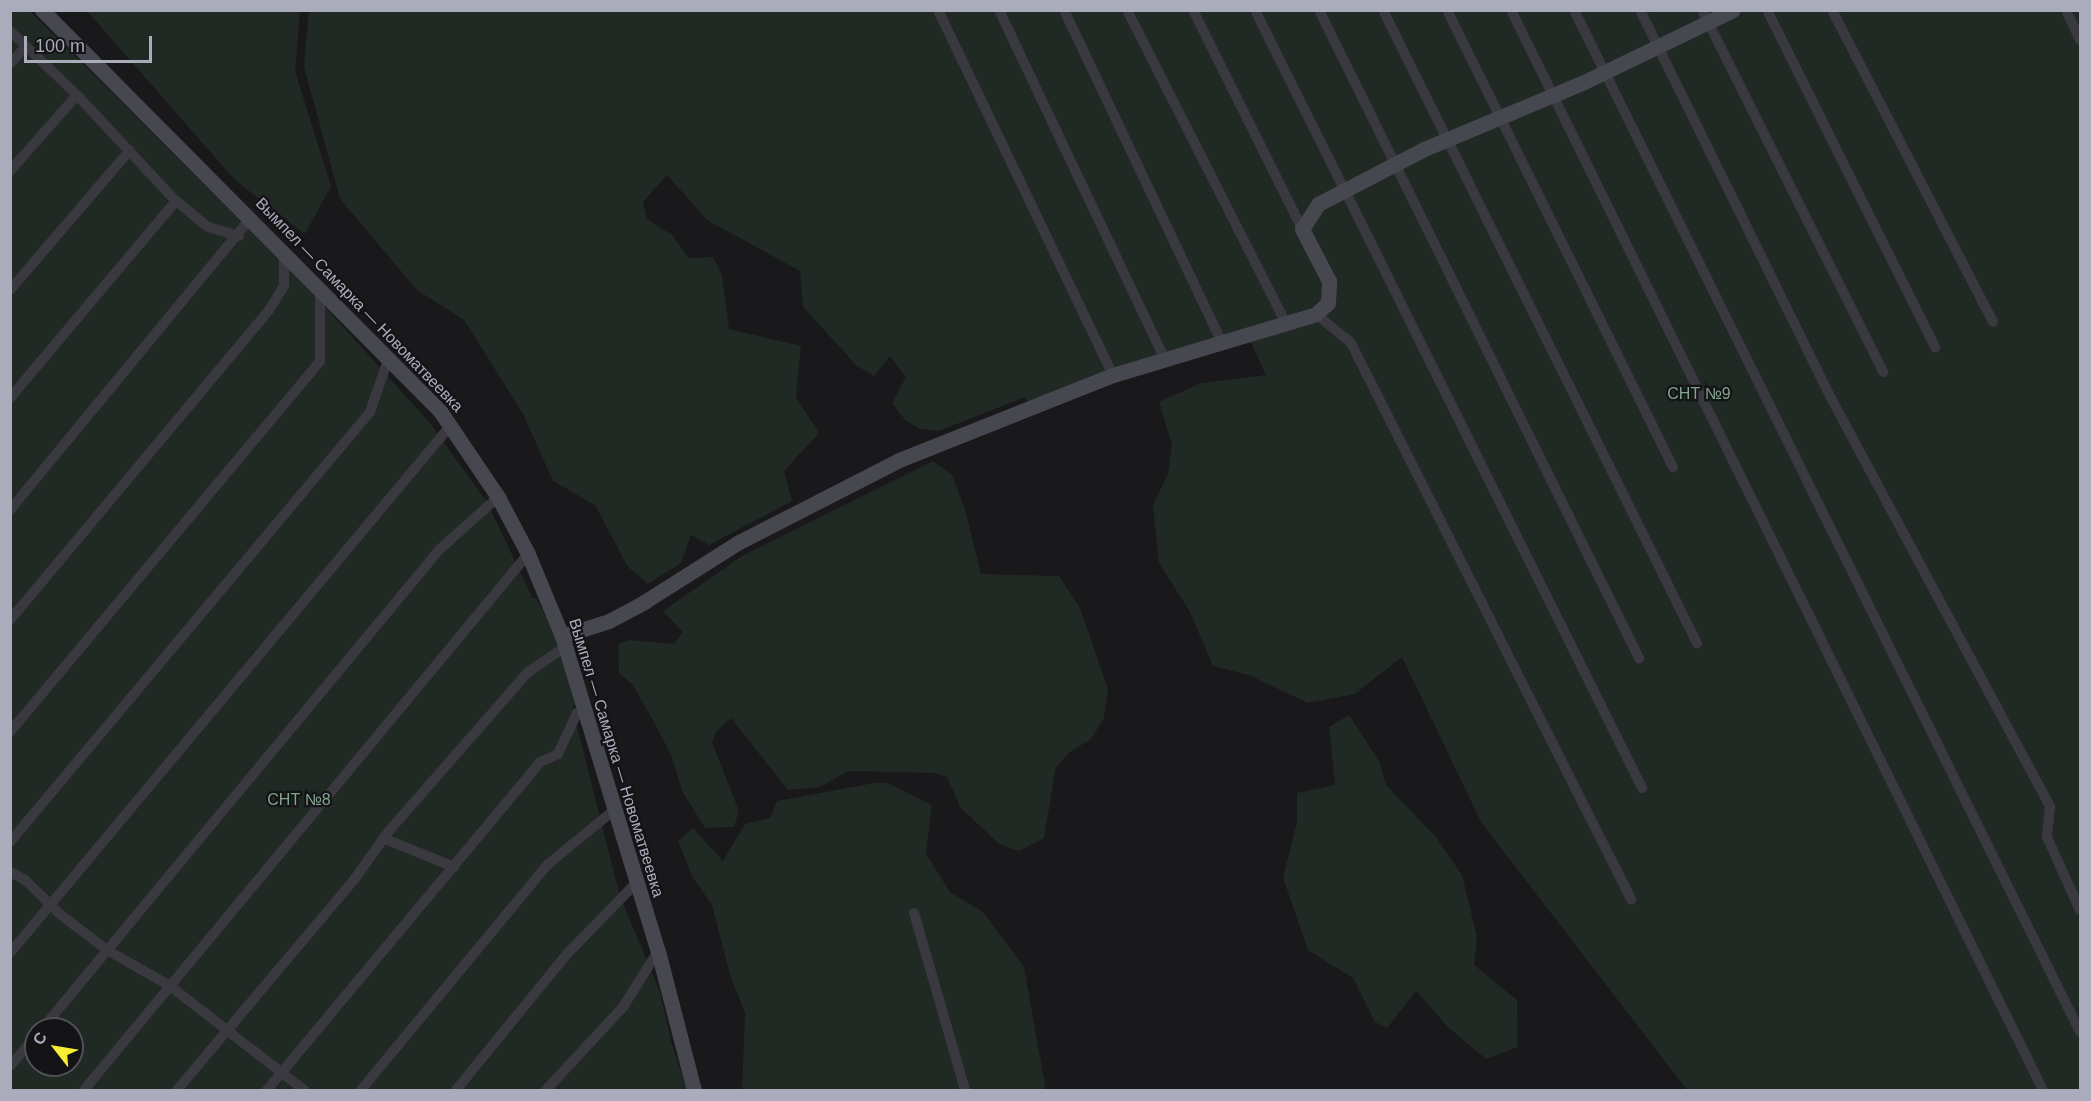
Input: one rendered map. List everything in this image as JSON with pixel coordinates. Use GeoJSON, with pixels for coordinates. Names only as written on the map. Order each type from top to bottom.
{"type":"FeatureCollection","features":[{"type":"Feature","properties":{"kind":"street","name":"Вымпел — Самарка — Новоматвеевка"},"geometry":{"type":"LineString","coordinates":[[42,10],[389,357],[451,424],[498,497],[528,554],[563,641],[657,951],[694,1090]]}},
{"type":"Feature","properties":{"kind":"street"},"geometry":{"type":"LineString","coordinates":[[938,10],[1113,375]]}},
{"type":"Feature","properties":{"kind":"street"},"geometry":{"type":"LineString","coordinates":[[999,10],[1165,360]]}},
{"type":"Feature","properties":{"kind":"street"},"geometry":{"type":"LineString","coordinates":[[1064,10],[1222,342]]}},
{"type":"Feature","properties":{"kind":"street"},"geometry":{"type":"LineString","coordinates":[[1127,10],[1286,323]]}},
{"type":"Feature","properties":{"kind":"street"},"geometry":{"type":"LineString","coordinates":[[177,1090],[354,880],[383,838],[528,672],[563,641],[609,621],[739,542],[899,460],[1113,375],[1316,314],[1328,303],[1329,281],[1193,10]]}},
{"type":"Feature","properties":{"kind":"street"},"geometry":{"type":"LineString","coordinates":[[1255,10],[1642,788]]}},
{"type":"Feature","properties":{"kind":"street"},"geometry":{"type":"LineString","coordinates":[[1319,10],[1639,657]]}},
{"type":"Feature","properties":{"kind":"street"},"geometry":{"type":"LineString","coordinates":[[1383,10],[1697,643]]}},
{"type":"Feature","properties":{"kind":"street"},"geometry":{"type":"LineString","coordinates":[[1447,10],[1673,467]]}},
{"type":"Feature","properties":{"kind":"street"},"geometry":{"type":"LineString","coordinates":[[1511,10],[2043,1090]]}},
{"type":"Feature","properties":{"kind":"street"},"geometry":{"type":"LineString","coordinates":[[1574,10],[2080,1032]]}},
{"type":"Feature","properties":{"kind":"street"},"geometry":{"type":"LineString","coordinates":[[1640,10],[1831,398],[2050,807],[2047,837],[2080,910]]}},
{"type":"Feature","properties":{"kind":"street"},"geometry":{"type":"LineString","coordinates":[[1302,229],[1318,204],[1344,188],[1447,138],[1606,72],[1658,47],[1705,17],[1733,10]]}},
{"type":"Feature","properties":{"kind":"street"},"geometry":{"type":"LineString","coordinates":[[1767,10],[1935,347]]}},
{"type":"Feature","properties":{"kind":"street"},"geometry":{"type":"LineString","coordinates":[[1832,10],[1994,321]]}},
{"type":"Feature","properties":{"kind":"street"},"geometry":{"type":"LineString","coordinates":[[2066,10],[2080,40]]}},
{"type":"Feature","properties":{"kind":"street"},"geometry":{"type":"LineString","coordinates":[[1705,17],[1883,372]]}},
{"type":"Feature","properties":{"kind":"street"},"geometry":{"type":"LineString","coordinates":[[10,31],[77,95],[176,201],[208,227],[238,236]]}},
{"type":"Feature","properties":{"kind":"street"},"geometry":{"type":"LineString","coordinates":[[10,64],[26,46]]}},
{"type":"Feature","properties":{"kind":"street"},"geometry":{"type":"LineString","coordinates":[[10,171],[77,95]]}},
{"type":"Feature","properties":{"kind":"street"},"geometry":{"type":"LineString","coordinates":[[10,290],[130,150]]}},
{"type":"Feature","properties":{"kind":"street"},"geometry":{"type":"LineString","coordinates":[[10,398],[176,201]]}},
{"type":"Feature","properties":{"kind":"street"},"geometry":{"type":"LineString","coordinates":[[10,510],[250,219]]}},
{"type":"Feature","properties":{"kind":"street"},"geometry":{"type":"LineString","coordinates":[[10,620],[269,310],[284,286],[284,252]]}},
{"type":"Feature","properties":{"kind":"street"},"geometry":{"type":"LineString","coordinates":[[10,732],[320,361],[320,288]]}},
{"type":"Feature","properties":{"kind":"street"},"geometry":{"type":"LineString","coordinates":[[1316,314],[1351,343],[1631,899]]}},
{"type":"Feature","properties":{"kind":"street"},"geometry":{"type":"LineString","coordinates":[[10,842],[370,412],[389,357]]}},
{"type":"Feature","properties":{"kind":"street"},"geometry":{"type":"LineString","coordinates":[[10,953],[451,424]]}},
{"type":"Feature","properties":{"kind":"street"},"geometry":{"type":"LineString","coordinates":[[52,1017],[440,550],[498,497]]}},
{"type":"Feature","properties":{"kind":"street"},"geometry":{"type":"LineString","coordinates":[[84,1090],[528,554]]}},
{"type":"Feature","properties":{"kind":"street"},"geometry":{"type":"LineString","coordinates":[[267,1090],[540,762],[558,754],[577,713],[584,708]]}},
{"type":"Feature","properties":{"kind":"street"},"geometry":{"type":"LineString","coordinates":[[361,1090],[547,865],[613,811]]}},
{"type":"Feature","properties":{"kind":"street"},"geometry":{"type":"LineString","coordinates":[[383,838],[454,867]]}},
{"type":"Feature","properties":{"kind":"street"},"geometry":{"type":"LineString","coordinates":[[10,872],[107,950],[170,986],[303,1090]]}},
{"type":"Feature","properties":{"kind":"street"},"geometry":{"type":"LineString","coordinates":[[456,1090],[567,954],[635,884]]}},
{"type":"Feature","properties":{"kind":"street"},"geometry":{"type":"LineString","coordinates":[[914,913],[965,1090]]}},
{"type":"Feature","properties":{"kind":"street"},"geometry":{"type":"LineString","coordinates":[[546,1090],[623,1007],[657,951]]}},
{"type":"Feature","properties":{"kind":"street"},"geometry":{"type":"LineString","coordinates":[[10,1066],[24,1050]]}},
{"type":"Feature","properties":{"kind":"green space","name":"СНТ №9"},"geometry":{"type":"Polygon","coordinates":[[[309,10],[2080,11],[2080,1090],[1687,1090],[1481,822],[1402,657],[1355,694],[1308,703],[1249,675],[1213,666],[1190,612],[1159,563],[1153,505],[1168,474],[1172,445],[1159,402],[1201,383],[1266,375],[1245,330],[1028,402],[1025,397],[939,431],[920,429],[905,420],[892,403],[906,377],[890,356],[874,376],[856,365],[803,307],[800,271],[707,220],[667,175],[643,202],[647,219],[672,235],[689,258],[713,257],[722,275],[729,329],[801,346],[796,397],[819,433],[784,471],[792,501],[709,545],[691,535],[681,563],[648,584],[628,567],[595,505],[553,481],[523,414],[464,320],[417,290],[340,199],[304,67],[309,10]]]}},
{"type":"Feature","properties":{"kind":"green space","name":"СНТ №8"},"geometry":{"type":"Polygon","coordinates":[[[10,11],[30,11],[311,291],[429,422],[487,502],[533,599],[536,598],[553,629],[575,698],[573,710],[620,896],[660,992],[671,1041],[687,1090],[11,1090],[10,11]]]}},
{"type":"Feature","properties":{"kind":"green space"},"geometry":{"type":"Polygon","coordinates":[[[87,11],[300,11],[295,71],[331,186],[305,234],[236,181],[87,11]]]}},
{"type":"Feature","properties":{"kind":"green space"},"geometry":{"type":"Polygon","coordinates":[[[933,461],[952,475],[965,509],[981,574],[1059,576],[1080,608],[1108,689],[1104,718],[1091,739],[1070,752],[1056,767],[1044,838],[1019,851],[999,844],[960,807],[947,777],[934,773],[848,771],[820,787],[788,790],[731,718],[716,732],[712,742],[739,811],[734,827],[705,828],[682,791],[672,757],[655,724],[633,685],[619,673],[618,644],[629,640],[674,644],[683,632],[663,611],[742,556],[933,461]]]}},
{"type":"Feature","properties":{"kind":"green space"},"geometry":{"type":"Polygon","coordinates":[[[1349,715],[1379,761],[1386,785],[1436,837],[1462,875],[1477,937],[1474,965],[1517,1000],[1518,1047],[1486,1059],[1448,1027],[1416,991],[1387,1028],[1375,1022],[1353,978],[1308,950],[1283,878],[1297,822],[1297,793],[1335,785],[1329,727],[1349,715]]]}},
{"type":"Feature","properties":{"kind":"green space"},"geometry":{"type":"Polygon","coordinates":[[[874,783],[888,783],[932,805],[926,854],[950,892],[983,912],[1024,967],[1046,1090],[742,1090],[745,1013],[730,975],[712,905],[692,876],[678,841],[693,828],[723,861],[745,824],[770,818],[777,801],[874,783]]]}}]}
